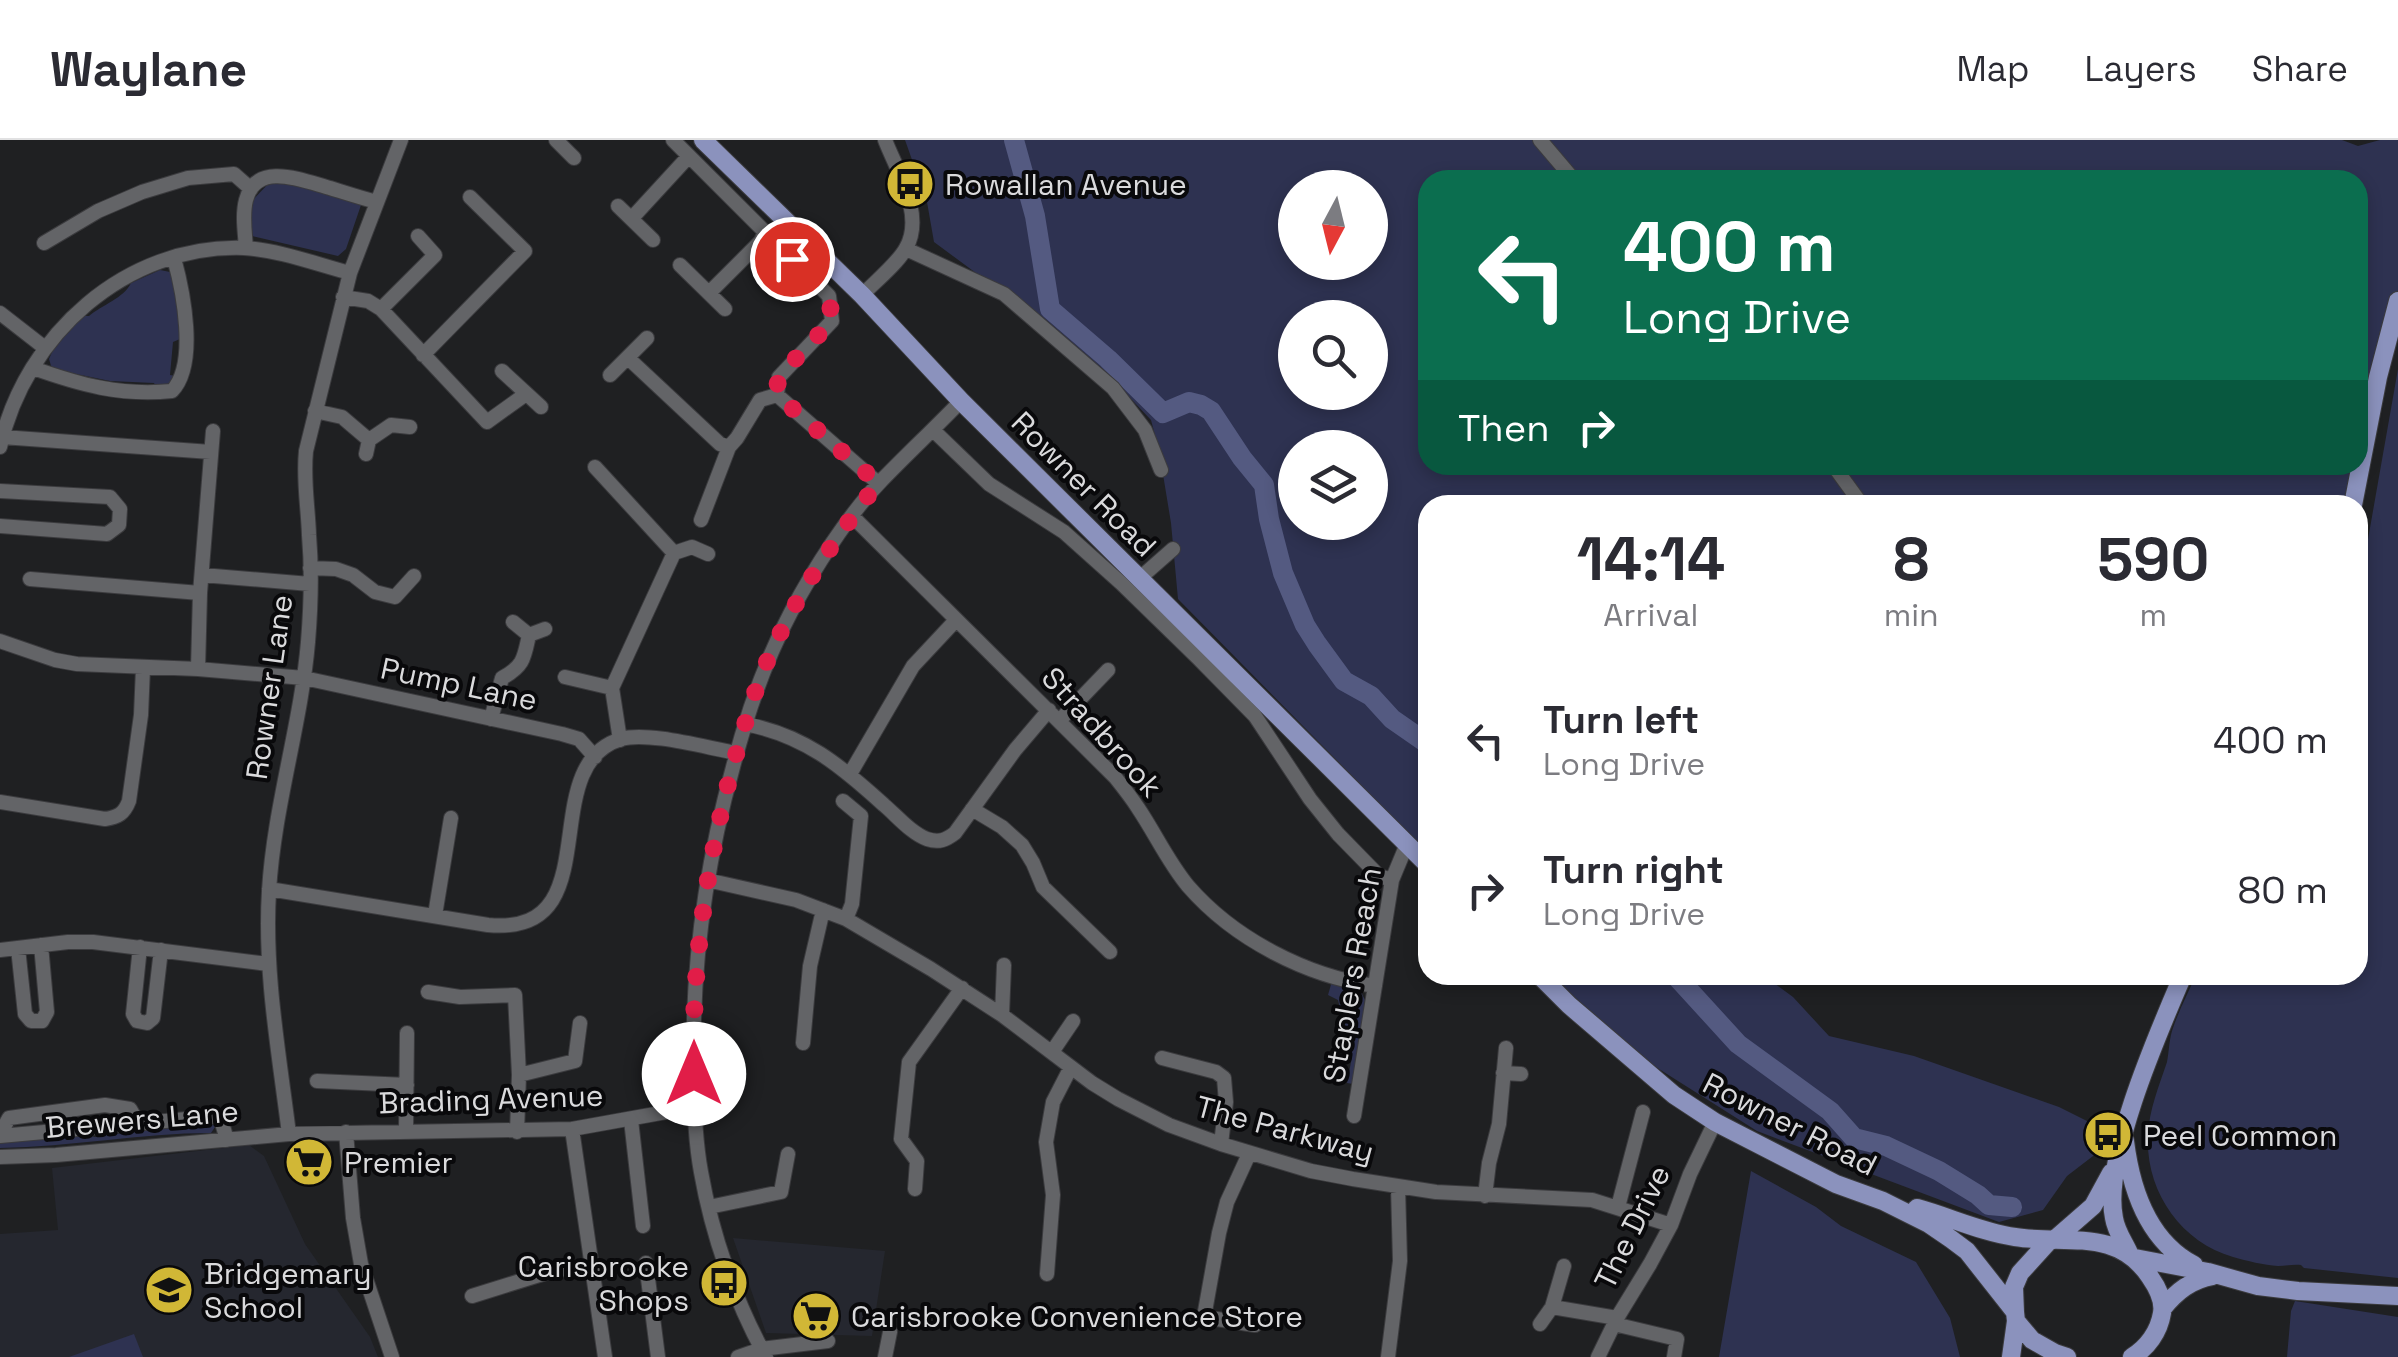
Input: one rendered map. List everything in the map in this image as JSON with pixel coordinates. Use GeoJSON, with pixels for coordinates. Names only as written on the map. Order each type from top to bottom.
{"type":"FeatureCollection","features":[{"type":"Feature","properties":{"kind":"main road","name":"Rowner Road"},"geometry":{"type":"LineString","coordinates":[[704,140],[1418,855]]}},
{"type":"Feature","properties":{"kind":"main road"},"geometry":{"type":"LineString","coordinates":[[2368,428],[2398,300]]}},
{"type":"Feature","properties":{"kind":"main road","name":"Rowner Road"},"geometry":{"type":"LineString","coordinates":[[1549,985],[1674,1095],[1715,1122],[1836,1184],[1930,1224],[1967,1251],[2032,1340],[2067,1357]]}},
{"type":"Feature","properties":{"kind":"main road"},"geometry":{"type":"LineString","coordinates":[[2163,1308],[2156,1286],[2132,1256],[2114,1218],[2112,1203],[2116,1163],[2124,1135],[2179,985]]}},
{"type":"Feature","properties":{"kind":"main road"},"geometry":{"type":"LineString","coordinates":[[2124,1135],[2134,1186],[2154,1231],[2188,1262],[2213,1274]]}},
{"type":"Feature","properties":{"kind":"main road"},"geometry":{"type":"LineString","coordinates":[[2011,1357],[2014,1287],[2020,1273],[2093,1206],[2116,1163]]}},
{"type":"Feature","properties":{"kind":"main road","name":"Rowner Road"},"geometry":{"type":"LineString","coordinates":[[1882,1201],[2010,1236],[2104,1244],[2132,1256],[2258,1286],[2398,1296]]}},
{"type":"Feature","properties":{"kind":"main road"},"geometry":{"type":"LineString","coordinates":[[2132,1357],[2149,1343],[2163,1308],[2175,1293],[2198,1278],[2213,1274]]}},
{"type":"Feature","properties":{"kind":"street","name":"Rowner Lane"},"geometry":{"type":"LineString","coordinates":[[289,1134],[268,964],[269,888],[308,640],[310,576],[304,473],[315,411],[350,272],[401,140]]}},
{"type":"Feature","properties":{"kind":"street"},"geometry":{"type":"LineString","coordinates":[[673,140],[829,296],[832,321],[778,377],[777,395]]}},
{"type":"Feature","properties":{"kind":"street"},"geometry":{"type":"LineString","coordinates":[[862,296],[906,249],[913,218],[885,140]]}},
{"type":"Feature","properties":{"kind":"street"},"geometry":{"type":"LineString","coordinates":[[1540,140],[1566,170]]}},
{"type":"Feature","properties":{"kind":"street"},"geometry":{"type":"LineString","coordinates":[[558,141],[574,158]]}},
{"type":"Feature","properties":{"kind":"street"},"geometry":{"type":"LineString","coordinates":[[632,218],[689,156]]}},
{"type":"Feature","properties":{"kind":"street"},"geometry":{"type":"LineString","coordinates":[[44,242],[112,205],[188,178],[234,174],[250,189]]}},
{"type":"Feature","properties":{"kind":"street"},"geometry":{"type":"LineString","coordinates":[[246,248],[246,199],[250,189],[270,176],[291,176],[377,202]]}},
{"type":"Feature","properties":{"kind":"street"},"geometry":{"type":"LineString","coordinates":[[423,355],[525,250],[470,197]]}},
{"type":"Feature","properties":{"kind":"street"},"geometry":{"type":"LineString","coordinates":[[618,206],[653,240]]}},
{"type":"Feature","properties":{"kind":"street"},"geometry":{"type":"LineString","coordinates":[[709,293],[761,241],[765,231]]}},
{"type":"Feature","properties":{"kind":"street"},"geometry":{"type":"LineString","coordinates":[[381,309],[435,255],[418,236]]}},
{"type":"Feature","properties":{"kind":"street"},"geometry":{"type":"LineString","coordinates":[[211,452],[1,442],[12,409],[45,348],[65,324],[131,274],[174,258],[246,248],[350,272]]}},
{"type":"Feature","properties":{"kind":"street"},"geometry":{"type":"LineString","coordinates":[[906,249],[1004,294],[1113,388],[1144,430],[1162,470]]}},
{"type":"Feature","properties":{"kind":"street"},"geometry":{"type":"LineString","coordinates":[[33,368],[102,389],[172,391],[184,367],[186,328],[174,258]]}},
{"type":"Feature","properties":{"kind":"street"},"geometry":{"type":"LineString","coordinates":[[680,266],[725,309]]}},
{"type":"Feature","properties":{"kind":"street"},"geometry":{"type":"LineString","coordinates":[[343,297],[368,301],[381,309],[488,422],[526,394]]}},
{"type":"Feature","properties":{"kind":"street"},"geometry":{"type":"LineString","coordinates":[[0,313],[45,348]]}},
{"type":"Feature","properties":{"kind":"street"},"geometry":{"type":"LineString","coordinates":[[610,375],[648,338]]}},
{"type":"Feature","properties":{"kind":"street"},"geometry":{"type":"LineString","coordinates":[[628,358],[720,444],[729,447]]}},
{"type":"Feature","properties":{"kind":"street"},"geometry":{"type":"LineString","coordinates":[[502,371],[541,408]]}},
{"type":"Feature","properties":{"kind":"street"},"geometry":{"type":"LineString","coordinates":[[701,520],[729,447],[760,400],[777,395]]}},
{"type":"Feature","properties":{"kind":"street"},"geometry":{"type":"LineString","coordinates":[[777,395],[878,483]]}},
{"type":"Feature","properties":{"kind":"street"},"geometry":{"type":"LineString","coordinates":[[764,1353],[732,1283],[701,1174],[694,1107],[694,998],[707,880],[744,724],[791,612],[852,516],[878,483],[962,401]]}},
{"type":"Feature","properties":{"kind":"street"},"geometry":{"type":"LineString","coordinates":[[315,411],[342,417],[367,447],[391,425],[410,427]]}},
{"type":"Feature","properties":{"kind":"street"},"geometry":{"type":"LineString","coordinates":[[933,430],[989,484],[1064,532],[1121,582],[1254,716],[1338,834],[1379,876],[1392,880]]}},
{"type":"Feature","properties":{"kind":"street"},"geometry":{"type":"LineString","coordinates":[[198,669],[213,431]]}},
{"type":"Feature","properties":{"kind":"street"},"geometry":{"type":"LineString","coordinates":[[594,468],[674,552]]}},
{"type":"Feature","properties":{"kind":"street"},"geometry":{"type":"LineString","coordinates":[[0,491],[110,497],[120,510],[119,524],[107,534],[0,526]]}},
{"type":"Feature","properties":{"kind":"street","name":"Stradbrook"},"geometry":{"type":"LineString","coordinates":[[852,516],[1115,777],[1170,861],[1208,906],[1266,948],[1298,964],[1348,982],[1375,986]]}},
{"type":"Feature","properties":{"kind":"street"},"geometry":{"type":"LineString","coordinates":[[620,740],[612,688],[674,552],[692,547],[708,554]]}},
{"type":"Feature","properties":{"kind":"street"},"geometry":{"type":"LineString","coordinates":[[1140,578],[1173,548]]}},
{"type":"Feature","properties":{"kind":"street"},"geometry":{"type":"LineString","coordinates":[[202,575],[310,576],[336,568],[375,592],[394,598],[414,576]]}},
{"type":"Feature","properties":{"kind":"street"},"geometry":{"type":"LineString","coordinates":[[30,579],[200,593]]}},
{"type":"Feature","properties":{"kind":"street"},"geometry":{"type":"LineString","coordinates":[[850,774],[914,666],[956,620]]}},
{"type":"Feature","properties":{"kind":"street"},"geometry":{"type":"LineString","coordinates":[[513,622],[529,635]]}},
{"type":"Feature","properties":{"kind":"street"},"geometry":{"type":"LineString","coordinates":[[529,635],[545,628]]}},
{"type":"Feature","properties":{"kind":"street"},"geometry":{"type":"LineString","coordinates":[[491,720],[499,676],[528,663],[529,635]]}},
{"type":"Feature","properties":{"kind":"street","name":"Pump Lane"},"geometry":{"type":"LineString","coordinates":[[0,641],[62,661],[304,678],[579,740],[594,756]]}},
{"type":"Feature","properties":{"kind":"street"},"geometry":{"type":"LineString","coordinates":[[0,802],[105,819],[126,810],[141,715],[143,668]]}},
{"type":"Feature","properties":{"kind":"street"},"geometry":{"type":"LineString","coordinates":[[744,724],[792,738],[823,754],[920,836],[936,841],[956,833],[1015,750],[1108,670]]}},
{"type":"Feature","properties":{"kind":"street"},"geometry":{"type":"LineString","coordinates":[[565,677],[612,688]]}},
{"type":"Feature","properties":{"kind":"street"},"geometry":{"type":"LineString","coordinates":[[269,888],[506,927],[525,922],[552,901],[561,884],[577,786],[594,756],[605,747],[620,740],[651,738],[736,753]]}},
{"type":"Feature","properties":{"kind":"street"},"geometry":{"type":"LineString","coordinates":[[843,802],[861,816],[852,904],[846,918]]}},
{"type":"Feature","properties":{"kind":"street"},"geometry":{"type":"LineString","coordinates":[[972,810],[1002,827],[1022,845],[1043,887],[1110,952]]}},
{"type":"Feature","properties":{"kind":"street"},"geometry":{"type":"LineString","coordinates":[[435,916],[451,818]]}},
{"type":"Feature","properties":{"kind":"street","name":"Staplers Reach"},"geometry":{"type":"LineString","coordinates":[[1354,1116],[1392,880],[1406,844]]}},
{"type":"Feature","properties":{"kind":"street","name":"The Parkway"},"geometry":{"type":"LineString","coordinates":[[707,880],[796,900],[846,918],[962,988],[1092,1083],[1139,1112],[1221,1144],[1311,1171],[1398,1187],[1485,1196],[1592,1200],[1671,1225]]}},
{"type":"Feature","properties":{"kind":"street"},"geometry":{"type":"LineString","coordinates":[[802,1043],[810,966],[824,910]]}},
{"type":"Feature","properties":{"kind":"street"},"geometry":{"type":"LineString","coordinates":[[0,950],[93,942],[268,964]]}},
{"type":"Feature","properties":{"kind":"street"},"geometry":{"type":"LineString","coordinates":[[18,948],[25,1014],[32,1021],[42,1020],[47,1012],[41,945]]}},
{"type":"Feature","properties":{"kind":"street"},"geometry":{"type":"LineString","coordinates":[[140,947],[134,1014],[138,1021],[147,1023],[153,1018],[161,950]]}},
{"type":"Feature","properties":{"kind":"street"},"geometry":{"type":"LineString","coordinates":[[1002,1015],[1004,965]]}},
{"type":"Feature","properties":{"kind":"street"},"geometry":{"type":"LineString","coordinates":[[915,1189],[917,1161],[901,1139],[909,1062],[962,988]]}},
{"type":"Feature","properties":{"kind":"street"},"geometry":{"type":"LineString","coordinates":[[428,992],[460,998],[516,994],[517,1132]]}},
{"type":"Feature","properties":{"kind":"street"},"geometry":{"type":"LineString","coordinates":[[1052,1052],[1073,1021]]}},
{"type":"Feature","properties":{"kind":"street"},"geometry":{"type":"LineString","coordinates":[[519,1075],[575,1061],[580,1023]]}},
{"type":"Feature","properties":{"kind":"street"},"geometry":{"type":"LineString","coordinates":[[406,1130],[407,1033]]}},
{"type":"Feature","properties":{"kind":"street"},"geometry":{"type":"LineString","coordinates":[[1485,1196],[1499,1124],[1506,1048]]}},
{"type":"Feature","properties":{"kind":"street"},"geometry":{"type":"LineString","coordinates":[[1162,1057],[1216,1072],[1224,1078],[1226,1102],[1221,1144]]}},
{"type":"Feature","properties":{"kind":"street"},"geometry":{"type":"LineString","coordinates":[[1047,1274],[1054,1194],[1046,1142],[1052,1102],[1071,1066]]}},
{"type":"Feature","properties":{"kind":"street"},"geometry":{"type":"LineString","coordinates":[[1503,1073],[1520,1074]]}},
{"type":"Feature","properties":{"kind":"street"},"geometry":{"type":"LineString","coordinates":[[317,1081],[407,1085]]}},
{"type":"Feature","properties":{"kind":"street"},"geometry":{"type":"LineString","coordinates":[[0,1135],[9,1118],[105,1105],[130,1109],[139,1125]]}},
{"type":"Feature","properties":{"kind":"street","name":"Brading Avenue"},"geometry":{"type":"LineString","coordinates":[[289,1134],[572,1130],[694,1107]]}},
{"type":"Feature","properties":{"kind":"street"},"geometry":{"type":"LineString","coordinates":[[1618,1206],[1643,1112]]}},
{"type":"Feature","properties":{"kind":"street"},"geometry":{"type":"LineString","coordinates":[[0,1135],[220,1116],[227,1140]]}},
{"type":"Feature","properties":{"kind":"street"},"geometry":{"type":"LineString","coordinates":[[630,1120],[643,1226]]}},
{"type":"Feature","properties":{"kind":"street","name":"The Drive"},"geometry":{"type":"LineString","coordinates":[[1598,1357],[1671,1225],[1715,1122]]}},
{"type":"Feature","properties":{"kind":"street"},"geometry":{"type":"LineString","coordinates":[[572,1130],[606,1357]]}},
{"type":"Feature","properties":{"kind":"street"},"geometry":{"type":"LineString","coordinates":[[346,1132],[361,1264],[392,1357]]}},
{"type":"Feature","properties":{"kind":"street","name":"Brewers Lane"},"geometry":{"type":"LineString","coordinates":[[0,1157],[51,1156],[289,1134]]}},
{"type":"Feature","properties":{"kind":"street"},"geometry":{"type":"LineString","coordinates":[[709,1206],[781,1192],[788,1154]]}},
{"type":"Feature","properties":{"kind":"street"},"geometry":{"type":"LineString","coordinates":[[1250,1154],[1218,1232],[1204,1318],[1255,1325]]}},
{"type":"Feature","properties":{"kind":"street"},"geometry":{"type":"LineString","coordinates":[[1388,1357],[1400,1260],[1398,1187]]}},
{"type":"Feature","properties":{"kind":"street"},"geometry":{"type":"LineString","coordinates":[[646,1263],[658,1357]]}},
{"type":"Feature","properties":{"kind":"street"},"geometry":{"type":"LineString","coordinates":[[472,1296],[552,1271],[592,1265]]}},
{"type":"Feature","properties":{"kind":"street"},"geometry":{"type":"LineString","coordinates":[[1540,1324],[1552,1306],[1564,1266]]}},
{"type":"Feature","properties":{"kind":"street"},"geometry":{"type":"LineString","coordinates":[[1552,1306],[1677,1339],[1674,1357]]}},
{"type":"Feature","properties":{"kind":"street"},"geometry":{"type":"LineString","coordinates":[[885,1357],[890,1332]]}},
{"type":"Feature","properties":{"kind":"street"},"geometry":{"type":"LineString","coordinates":[[738,1357],[828,1341]]}},
{"type":"Feature","properties":{"kind":"shaded area"},"geometry":{"type":"Polygon","coordinates":[[[905,140],[2342,140],[2358,146],[2398,140],[2398,302],[2368,408],[2368,170],[1418,170],[1418,475],[2350,475],[2346,495],[1418,495],[1418,843],[1178,599],[1171,523],[1151,420],[1116,383],[1053,330],[934,242],[927,202],[905,140]]]}},
{"type":"Feature","properties":{"kind":"shaded area"},"geometry":{"type":"Polygon","coordinates":[[[281,180],[361,205],[346,249],[338,256],[252,236],[251,202],[270,182],[281,180]]]}},
{"type":"Feature","properties":{"kind":"shaded area"},"geometry":{"type":"Polygon","coordinates":[[[160,270],[170,272],[178,286],[180,339],[173,342],[170,375],[176,376],[167,386],[157,389],[154,383],[110,381],[52,369],[49,359],[53,350],[82,316],[89,316],[131,283],[160,270]]]}},
{"type":"Feature","properties":{"kind":"shaded area"},"geometry":{"type":"Polygon","coordinates":[[[2398,369],[2398,1278],[2301,1265],[2267,1265],[2214,1250],[2182,1226],[2160,1194],[2153,1175],[2148,1135],[2172,1031],[2191,985],[2368,985],[2368,539],[2398,369]]]}},
{"type":"Feature","properties":{"kind":"shaded area"},"geometry":{"type":"Polygon","coordinates":[[[1332,981],[1360,990],[1365,1000],[1353,1084],[1347,1083],[1352,1057],[1338,1000],[1328,995],[1332,981]]]}},
{"type":"Feature","properties":{"kind":"shaded area"},"geometry":{"type":"Polygon","coordinates":[[[1558,985],[1777,985],[1829,1036],[1914,1056],[2059,1107],[2091,1123],[2097,1153],[2067,1176],[2043,1210],[1999,1222],[1757,1131],[1610,1038],[1558,985]]]}},
{"type":"Feature","properties":{"kind":"shaded area"},"geometry":{"type":"Polygon","coordinates":[[[210,1121],[215,1127],[211,1133],[0,1148],[0,1140],[90,1134],[94,1137],[210,1121]]]}},
{"type":"Feature","properties":{"kind":"shaded area","name":"Bridgemary School"},"geometry":{"type":"Polygon","coordinates":[[[249,1145],[264,1156],[305,1244],[370,1337],[378,1357],[0,1357],[0,1234],[58,1230],[52,1168],[249,1145]]]}},
{"type":"Feature","properties":{"kind":"shaded area"},"geometry":{"type":"Polygon","coordinates":[[[1751,1171],[1816,1207],[1841,1226],[1916,1262],[1950,1318],[1960,1357],[1719,1357],[1751,1171]]]}},
{"type":"Feature","properties":{"kind":"shaded area"},"geometry":{"type":"Polygon","coordinates":[[[733,1238],[885,1251],[872,1336],[766,1333],[733,1238]]]}},
{"type":"Feature","properties":{"kind":"shaded area"},"geometry":{"type":"Polygon","coordinates":[[[2295,1301],[2398,1317],[2398,1357],[2287,1357],[2295,1301]]]}},
{"type":"Feature","properties":{"kind":"shaded area"},"geometry":{"type":"Polygon","coordinates":[[[134,1334],[143,1357],[69,1357],[134,1334]]]}},
{"type":"Feature","properties":{"kind":"waterway"},"geometry":{"type":"LineString","coordinates":[[1014,140],[1035,216],[1050,309],[1163,413],[1189,402],[1211,411],[1264,485],[1283,573],[1317,644],[1344,681],[1371,696],[1392,719],[1418,737]]}},
{"type":"Feature","properties":{"kind":"waterway"},"geometry":{"type":"LineString","coordinates":[[1684,985],[1738,1044],[1830,1111],[1854,1138],[1886,1146],[1939,1171],[1989,1205],[2012,1207]]}},
{"type":"Feature","properties":{"kind":"place","name":"Rowallan Avenue"},"geometry":{"type":"Point","coordinates":[910,184]}},
{"type":"Feature","properties":{"kind":"place","name":"Peel Common"},"geometry":{"type":"Point","coordinates":[2108,1135]}},
{"type":"Feature","properties":{"kind":"place","name":"Premier"},"geometry":{"type":"Point","coordinates":[309,1162]}},
{"type":"Feature","properties":{"kind":"place","name":"Carisbrooke Shops"},"geometry":{"type":"Point","coordinates":[724,1283]}},
{"type":"Feature","properties":{"kind":"place","name":"Bridgemary School"},"geometry":{"type":"Point","coordinates":[169,1290]}},
{"type":"Feature","properties":{"kind":"place","name":"Carisbrooke Convenience Store"},"geometry":{"type":"Point","coordinates":[816,1316]}},
{"type":"Feature","properties":{"kind":"route"},"geometry":{"type":"LineString","coordinates":[[694,1074],[694,998],[702,909],[744,724],[791,612],[852,516],[878,483],[777,395],[778,377],[832,321],[829,296],[792,259]]}}]}
